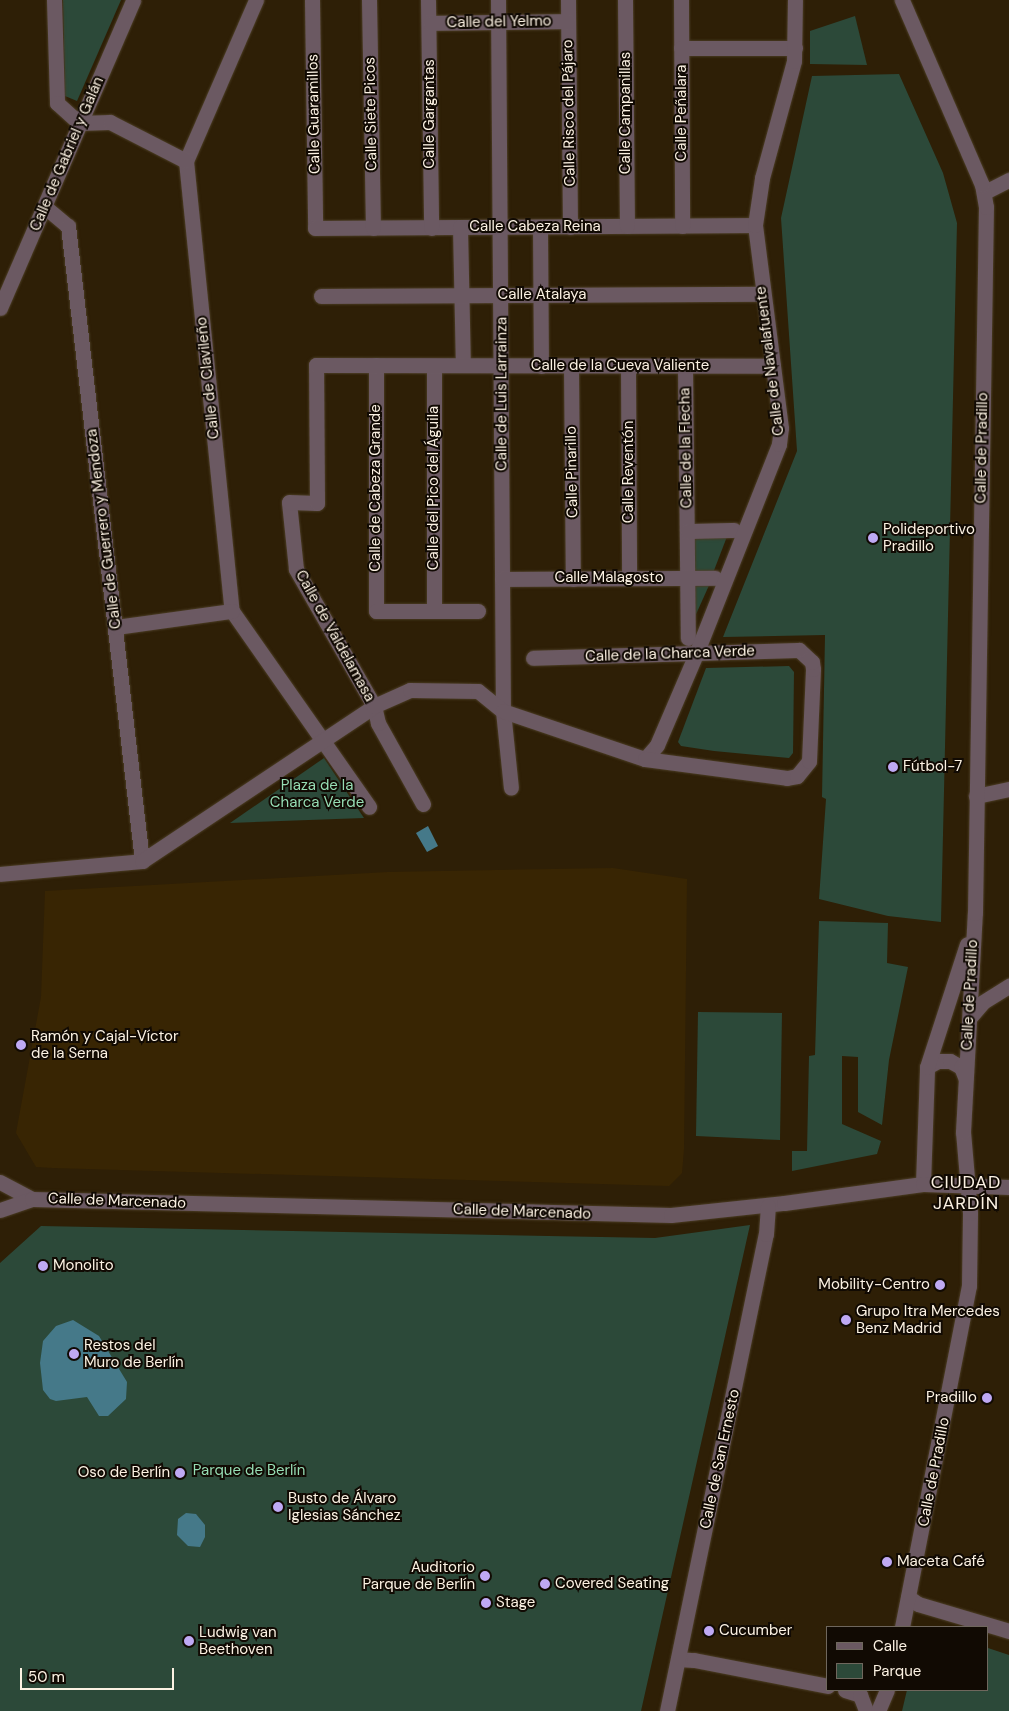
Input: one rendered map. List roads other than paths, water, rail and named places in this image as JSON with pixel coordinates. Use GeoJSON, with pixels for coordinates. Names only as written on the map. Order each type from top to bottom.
{"type":"FeatureCollection","features":[{"type":"Feature","properties":{"kind":"street"},"geometry":{"type":"LineString","coordinates":[[54,0],[57,103],[79,124],[110,122],[186,161]]}},
{"type":"Feature","properties":{"kind":"street","name":"Calle de Gabriel y Galán"},"geometry":{"type":"LineString","coordinates":[[0,308],[133,0]]}},
{"type":"Feature","properties":{"kind":"street","name":"Calle de Clavileño"},"geometry":{"type":"LineString","coordinates":[[256,0],[186,161],[232,611],[323,741]]}},
{"type":"Feature","properties":{"kind":"street","name":"Calle Guaramillos"},"geometry":{"type":"LineString","coordinates":[[312,0],[315,228]]}},
{"type":"Feature","properties":{"kind":"street","name":"Calle Siete Picos"},"geometry":{"type":"LineString","coordinates":[[369,0],[373,228]]}},
{"type":"Feature","properties":{"kind":"street","name":"Calle Gargantas"},"geometry":{"type":"LineString","coordinates":[[428,0],[430,23],[431,228]]}},
{"type":"Feature","properties":{"kind":"street","name":"Calle de Luis Larrainza"},"geometry":{"type":"LineString","coordinates":[[498,0],[503,711],[511,788]]}},
{"type":"Feature","properties":{"kind":"street","name":"Calle Risco del Pájaro"},"geometry":{"type":"LineString","coordinates":[[568,0],[570,227]]}},
{"type":"Feature","properties":{"kind":"street","name":"Calle Campanillas"},"geometry":{"type":"LineString","coordinates":[[625,0],[627,226]]}},
{"type":"Feature","properties":{"kind":"street","name":"Calle Peñalara"},"geometry":{"type":"LineString","coordinates":[[681,0],[682,226]]}},
{"type":"Feature","properties":{"kind":"street","name":"Calle de Navalafuente"},"geometry":{"type":"LineString","coordinates":[[645,759],[658,745],[776,458],[781,428],[762,294],[755,225],[762,178],[792,75],[795,48],[795,0]]}},
{"type":"Feature","properties":{"kind":"street","name":"Calle de Pradillo"},"geometry":{"type":"LineString","coordinates":[[902,0],[985,192],[975,913],[965,1077],[963,1154],[970,1213],[967,1303],[902,1626]]}},
{"type":"Feature","properties":{"kind":"street","name":"Calle del Yelmo"},"geometry":{"type":"LineString","coordinates":[[430,23],[568,21]]}},
{"type":"Feature","properties":{"kind":"street"},"geometry":{"type":"LineString","coordinates":[[682,48],[795,48]]}},
{"type":"Feature","properties":{"kind":"street"},"geometry":{"type":"LineString","coordinates":[[985,192],[1009,180]]}},
{"type":"Feature","properties":{"kind":"street","name":"Calle de Guerrero y Mendoza"},"geometry":{"type":"LineString","coordinates":[[45,207],[68,226],[142,861]]}},
{"type":"Feature","properties":{"kind":"street","name":"Calle Cabeza Reina"},"geometry":{"type":"LineString","coordinates":[[315,228],[755,225]]}},
{"type":"Feature","properties":{"kind":"street"},"geometry":{"type":"LineString","coordinates":[[460,227],[463,365]]}},
{"type":"Feature","properties":{"kind":"street"},"geometry":{"type":"LineString","coordinates":[[540,227],[541,366]]}},
{"type":"Feature","properties":{"kind":"street","name":"Calle Atalaya"},"geometry":{"type":"LineString","coordinates":[[322,296],[762,294]]}},
{"type":"Feature","properties":{"kind":"street","name":"Calle de la Cueva Valiente"},"geometry":{"type":"LineString","coordinates":[[316,365],[773,366]]}},
{"type":"Feature","properties":{"kind":"street","name":"Calle de Valdelamasa"},"geometry":{"type":"LineString","coordinates":[[316,365],[317,503],[289,502],[296,569],[374,706],[378,723],[422,804]]}},
{"type":"Feature","properties":{"kind":"street","name":"Calle de Cabeza Grande"},"geometry":{"type":"LineString","coordinates":[[376,365],[376,611],[434,611]]}},
{"type":"Feature","properties":{"kind":"street","name":"Calle del Pico del Águila"},"geometry":{"type":"LineString","coordinates":[[434,366],[434,611]]}},
{"type":"Feature","properties":{"kind":"street","name":"Calle Pinarillo"},"geometry":{"type":"LineString","coordinates":[[570,366],[573,579]]}},
{"type":"Feature","properties":{"kind":"street","name":"Calle Reventón"},"geometry":{"type":"LineString","coordinates":[[628,366],[629,578]]}},
{"type":"Feature","properties":{"kind":"street","name":"Calle de la Flecha"},"geometry":{"type":"LineString","coordinates":[[685,366],[688,638]]}},
{"type":"Feature","properties":{"kind":"street","name":"Calle de la Flecha"},"geometry":{"type":"LineString","coordinates":[[687,531],[734,530]]}},
{"type":"Feature","properties":{"kind":"street","name":"Calle Malagosto"},"geometry":{"type":"LineString","coordinates":[[502,579],[715,578]]}},
{"type":"Feature","properties":{"kind":"street"},"geometry":{"type":"LineString","coordinates":[[116,627],[232,611]]}},
{"type":"Feature","properties":{"kind":"street"},"geometry":{"type":"LineString","coordinates":[[434,611],[478,611]]}},
{"type":"Feature","properties":{"kind":"street","name":"Calle de la Charca Verde"},"geometry":{"type":"LineString","coordinates":[[533,658],[696,654],[790,649],[805,654],[812,662],[812,751],[806,769],[797,776],[787,778],[645,759]]}},
{"type":"Feature","properties":{"kind":"street"},"geometry":{"type":"LineString","coordinates":[[0,874],[142,861],[374,706],[410,690],[478,690],[503,711],[645,759]]}},
{"type":"Feature","properties":{"kind":"street"},"geometry":{"type":"LineString","coordinates":[[323,741],[369,807]]}},
{"type":"Feature","properties":{"kind":"street"},"geometry":{"type":"LineString","coordinates":[[976,796],[1009,789]]}},
{"type":"Feature","properties":{"kind":"street","name":"Calle de Pradillo"},"geometry":{"type":"LineString","coordinates":[[923,1184],[927,1068],[956,982],[975,913]]}},
{"type":"Feature","properties":{"kind":"street"},"geometry":{"type":"LineString","coordinates":[[970,1016],[983,1002],[1009,986]]}},
{"type":"Feature","properties":{"kind":"street","name":"Calle de Pradillo"},"geometry":{"type":"LineString","coordinates":[[927,1068],[938,1062],[950,1061],[961,1067],[965,1077]]}},
{"type":"Feature","properties":{"kind":"street","name":"Calle de Marcenado"},"geometry":{"type":"LineString","coordinates":[[0,1182],[32,1199]]}},
{"type":"Feature","properties":{"kind":"street","name":"Calle de Marcenado"},"geometry":{"type":"LineString","coordinates":[[0,1210],[32,1199],[647,1215],[768,1206],[923,1184],[1009,1187]]}},
{"type":"Feature","properties":{"kind":"street","name":"Calle de San Ernesto"},"geometry":{"type":"LineString","coordinates":[[667,1711],[766,1234],[768,1206]]}},
{"type":"Feature","properties":{"kind":"street"},"geometry":{"type":"LineString","coordinates":[[908,1597],[918,1604],[1009,1631]]}},
{"type":"Feature","properties":{"kind":"street"},"geometry":{"type":"LineString","coordinates":[[678,1659],[694,1660],[826,1686]]}},
{"type":"Feature","properties":{"kind":"street"},"geometry":{"type":"LineString","coordinates":[[848,1691],[860,1695],[866,1711]]}},
{"type":"Feature","properties":{"kind":"street"},"geometry":{"type":"LineString","coordinates":[[878,1711],[887,1691]]}},
{"type":"Feature","properties":{"kind":"water"},"geometry":{"type":"Polygon","coordinates":[[[428,826],[438,846],[427,852],[416,833],[428,826]]]}},
{"type":"Feature","properties":{"kind":"water"},"geometry":{"type":"Polygon","coordinates":[[[73,1320],[99,1336],[127,1382],[126,1399],[108,1416],[99,1416],[87,1397],[56,1401],[50,1399],[43,1390],[40,1363],[43,1341],[56,1326],[73,1320]]]}},
{"type":"Feature","properties":{"kind":"water"},"geometry":{"type":"Polygon","coordinates":[[[186,1513],[196,1514],[205,1525],[205,1537],[200,1547],[188,1546],[177,1535],[178,1519],[186,1513]]]}},
{"type":"Feature","properties":{"kind":"place","name":"Polideportivo Pradillo"},"geometry":{"type":"Point","coordinates":[873,538]}},
{"type":"Feature","properties":{"kind":"place","name":"Fútbol-7"},"geometry":{"type":"Point","coordinates":[893,767]}},
{"type":"Feature","properties":{"kind":"place","name":"Ramón y Cajal-Víctor de la Serna"},"geometry":{"type":"Point","coordinates":[21,1045]}},
{"type":"Feature","properties":{"kind":"place","name":"Monolito"},"geometry":{"type":"Point","coordinates":[43,1266]}},
{"type":"Feature","properties":{"kind":"place","name":"Mobility-Centro"},"geometry":{"type":"Point","coordinates":[940,1285]}},
{"type":"Feature","properties":{"kind":"place","name":"Grupo Itra Mercedes Benz Madrid"},"geometry":{"type":"Point","coordinates":[846,1320]}},
{"type":"Feature","properties":{"kind":"place","name":"Restos del Muro de Berlín"},"geometry":{"type":"Point","coordinates":[74,1354]}},
{"type":"Feature","properties":{"kind":"place","name":"Pradillo"},"geometry":{"type":"Point","coordinates":[987,1398]}},
{"type":"Feature","properties":{"kind":"place","name":"Oso de Berlín"},"geometry":{"type":"Point","coordinates":[180,1473]}},
{"type":"Feature","properties":{"kind":"place","name":"Busto de Álvaro Iglesias Sánchez"},"geometry":{"type":"Point","coordinates":[278,1507]}},
{"type":"Feature","properties":{"kind":"place","name":"Maceta Café"},"geometry":{"type":"Point","coordinates":[887,1562]}},
{"type":"Feature","properties":{"kind":"place","name":"Auditorio Parque de Berlín"},"geometry":{"type":"Point","coordinates":[485,1576]}},
{"type":"Feature","properties":{"kind":"place","name":"Covered Seating"},"geometry":{"type":"Point","coordinates":[545,1584]}},
{"type":"Feature","properties":{"kind":"place","name":"Stage"},"geometry":{"type":"Point","coordinates":[486,1603]}},
{"type":"Feature","properties":{"kind":"place","name":"Cucumber"},"geometry":{"type":"Point","coordinates":[709,1631]}},
{"type":"Feature","properties":{"kind":"place","name":"Ludwig van Beethoven"},"geometry":{"type":"Point","coordinates":[189,1641]}},
{"type":"Feature","properties":{"kind":"district","name":"CIUDAD JARDÍN"},"geometry":{"type":"Point","coordinates":[966,1193]}},
{"type":"Feature","properties":{"kind":"park label","name":"Plaza de la Charca Verde"},"geometry":{"type":"Point","coordinates":[317,794]}},
{"type":"Feature","properties":{"kind":"park label","name":"Parque de Berlín"},"geometry":{"type":"Point","coordinates":[249,1471]}}]}
